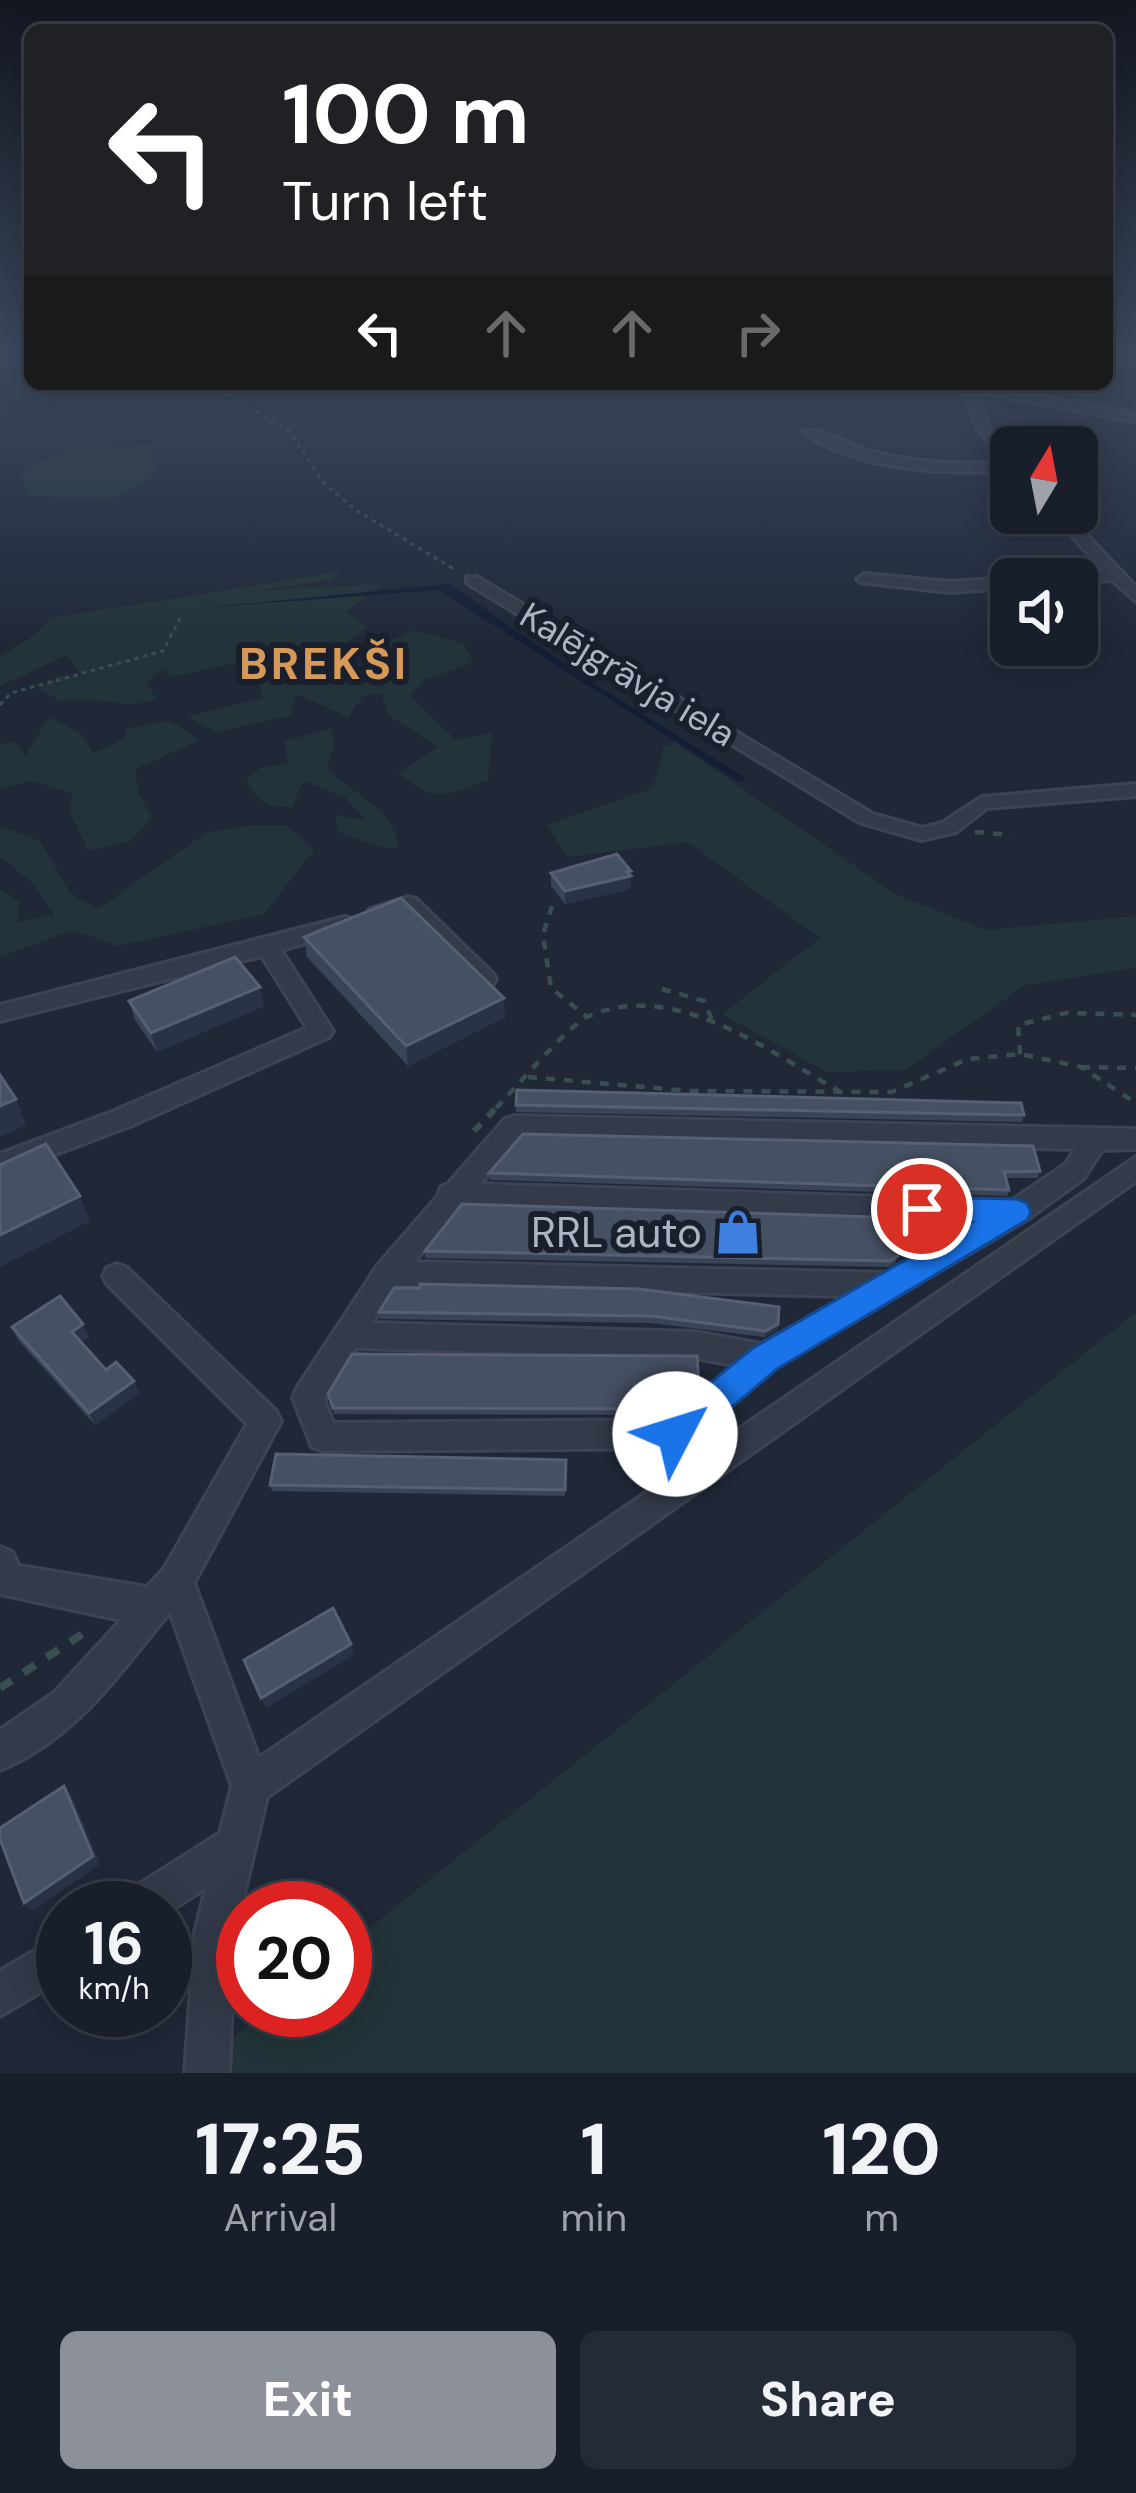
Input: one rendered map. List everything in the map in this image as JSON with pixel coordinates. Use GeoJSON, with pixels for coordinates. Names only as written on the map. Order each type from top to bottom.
{"type":"FeatureCollection","features":[{"type":"Feature","properties":{"kind":"street"},"geometry":{"type":"LineString","coordinates":[[853,451],[895,463],[990,468]]}},
{"type":"Feature","properties":{"kind":"street"},"geometry":{"type":"LineString","coordinates":[[1078,534],[1136,596]]}},
{"type":"Feature","properties":{"kind":"street"},"geometry":{"type":"LineString","coordinates":[[1098,576],[1116,575]]}},
{"type":"Feature","properties":{"kind":"street","name":"Kalējgrāvja iela"},"geometry":{"type":"LineString","coordinates":[[472,580],[866,818],[891,827],[921,834],[950,828],[982,803],[1136,793]]}},
{"type":"Feature","properties":{"kind":"street"},"geometry":{"type":"LineString","coordinates":[[876,585],[990,584]]}},
{"type":"Feature","properties":{"kind":"street"},"geometry":{"type":"LineString","coordinates":[[0,1013],[268,947],[408,904],[499,992]]}},
{"type":"Feature","properties":{"kind":"street"},"geometry":{"type":"LineString","coordinates":[[0,1165],[121,1119],[321,1031],[268,947]]}},
{"type":"Feature","properties":{"kind":"street"},"geometry":{"type":"LineString","coordinates":[[1095,1139],[1075,1171],[1016,1212],[765,1358],[675,1434],[323,1437],[308,1398],[388,1273],[514,1126],[1136,1139]]}},
{"type":"Feature","properties":{"kind":"street"},"geometry":{"type":"LineString","coordinates":[[251,1786],[1136,1167]]}},
{"type":"Feature","properties":{"kind":"street"},"geometry":{"type":"LineString","coordinates":[[451,1194],[1016,1212]]}},
{"type":"Feature","properties":{"kind":"street"},"geometry":{"type":"LineString","coordinates":[[388,1273],[889,1286]]}},
{"type":"Feature","properties":{"kind":"street"},"geometry":{"type":"LineString","coordinates":[[0,1750],[24,1739],[106,1672],[265,1421],[117,1276]]}},
{"type":"Feature","properties":{"kind":"street"},"geometry":{"type":"LineString","coordinates":[[351,1335],[695,1345],[765,1358]]}},
{"type":"Feature","properties":{"kind":"street"},"geometry":{"type":"LineString","coordinates":[[0,1564],[9,1581],[152,1596]]}},
{"type":"Feature","properties":{"kind":"street"},"geometry":{"type":"LineString","coordinates":[[152,1596],[251,1786],[215,1932],[206,2073]]}},
{"type":"Feature","properties":{"kind":"street"},"geometry":{"type":"LineString","coordinates":[[180,1881],[237,1845]]}},
{"type":"Feature","properties":{"kind":"street"},"geometry":{"type":"LineString","coordinates":[[0,1995],[36,1972]]}},
{"type":"Feature","properties":{"kind":"path","name":"Kalējgrāvja iela"},"geometry":{"type":"LineString","coordinates":[[309,451],[320,480],[472,580]]}},
{"type":"Feature","properties":{"kind":"path"},"geometry":{"type":"LineString","coordinates":[[0,705],[11,693],[163,651],[182,616]]}},
{"type":"Feature","properties":{"kind":"path"},"geometry":{"type":"LineString","coordinates":[[552,906],[543,935],[551,988],[586,1016]]}},
{"type":"Feature","properties":{"kind":"path"},"geometry":{"type":"LineString","coordinates":[[662,989],[704,1001],[712,1020]]}},
{"type":"Feature","properties":{"kind":"path"},"geometry":{"type":"LineString","coordinates":[[839,1091],[712,1020],[644,1005],[586,1016],[528,1077],[690,1091],[892,1092],[968,1059],[1020,1054],[1081,1066],[1136,1068]]}},
{"type":"Feature","properties":{"kind":"path"},"geometry":{"type":"LineString","coordinates":[[1020,1054],[1018,1025],[1066,1013],[1136,1015]]}},
{"type":"Feature","properties":{"kind":"path"},"geometry":{"type":"LineString","coordinates":[[1081,1066],[1136,1103]]}},
{"type":"Feature","properties":{"kind":"path"},"geometry":{"type":"LineString","coordinates":[[0,1688],[152,1596]]}},
{"type":"Feature","properties":{"kind":"shaded area"},"geometry":{"type":"Polygon","coordinates":[[[67,451],[152,451],[157,475],[106,501],[29,495],[18,471],[67,451]]]}},
{"type":"Feature","properties":{"kind":"shaded area"},"geometry":{"type":"Polygon","coordinates":[[[339,572],[331,580],[252,591],[383,584],[346,612],[368,627],[344,643],[286,647],[287,681],[344,676],[375,661],[375,648],[414,630],[464,644],[473,662],[425,680],[410,695],[456,740],[492,733],[488,780],[441,794],[422,789],[398,773],[438,747],[390,716],[381,693],[363,696],[348,717],[297,694],[290,716],[216,732],[187,717],[263,698],[250,660],[170,677],[163,669],[146,683],[156,698],[134,704],[87,699],[61,702],[39,688],[59,676],[82,676],[67,655],[0,686],[0,656],[33,636],[51,618],[339,572]]]}},
{"type":"Feature","properties":{"kind":"shaded area"},"geometry":{"type":"Polygon","coordinates":[[[49,717],[80,733],[94,753],[124,739],[127,728],[170,721],[200,740],[135,769],[139,794],[152,817],[131,841],[88,851],[70,813],[72,793],[31,781],[0,788],[0,744],[14,741],[25,756],[49,717]]]}},
{"type":"Feature","properties":{"kind":"shaded area"},"geometry":{"type":"Polygon","coordinates":[[[332,728],[334,745],[327,768],[381,811],[398,848],[378,847],[338,831],[335,815],[366,820],[345,797],[303,781],[292,807],[276,806],[259,799],[246,780],[260,768],[288,763],[285,741],[332,728]]]}},
{"type":"Feature","properties":{"kind":"shaded area"},"geometry":{"type":"Polygon","coordinates":[[[676,743],[897,895],[985,930],[1136,916],[1136,968],[1025,985],[905,1070],[827,1072],[722,1014],[820,938],[688,842],[567,857],[547,825],[653,788],[664,747],[676,743]]]}},
{"type":"Feature","properties":{"kind":"shaded area"},"geometry":{"type":"Polygon","coordinates":[[[250,825],[287,825],[314,850],[264,914],[118,946],[73,930],[0,957],[0,889],[19,901],[18,922],[54,914],[33,883],[0,857],[0,826],[40,841],[71,894],[98,909],[206,833],[250,825]]]}},
{"type":"Feature","properties":{"kind":"shaded area"},"geometry":{"type":"Polygon","coordinates":[[[1136,1312],[1136,2073],[190,2073],[235,2037],[372,2037],[372,1926],[1136,1312]]]}},
{"type":"Feature","properties":{"kind":"water"},"geometry":{"type":"Polygon","coordinates":[[[449,584],[599,687],[747,779],[739,782],[439,590],[202,608],[449,584]]]}},
{"type":"Feature","properties":{"kind":"building"},"geometry":{"type":"Polygon","coordinates":[[[617,854],[631,876],[565,891],[551,873],[617,854]]]}},
{"type":"Feature","properties":{"kind":"building"},"geometry":{"type":"Polygon","coordinates":[[[401,898],[504,998],[406,1046],[304,937],[401,898]]]}},
{"type":"Feature","properties":{"kind":"building"},"geometry":{"type":"Polygon","coordinates":[[[235,957],[260,987],[151,1033],[129,1001],[235,957]]]}},
{"type":"Feature","properties":{"kind":"building"},"geometry":{"type":"Polygon","coordinates":[[[0,1075],[16,1099],[0,1106],[0,1075]]]}},
{"type":"Feature","properties":{"kind":"building"},"geometry":{"type":"Polygon","coordinates":[[[517,1090],[1021,1103],[1024,1115],[516,1105],[517,1090]]]}},
{"type":"Feature","properties":{"kind":"building"},"geometry":{"type":"Polygon","coordinates":[[[523,1134],[1033,1146],[1040,1171],[1004,1172],[1009,1190],[489,1173],[523,1134]]]}},
{"type":"Feature","properties":{"kind":"building"},"geometry":{"type":"Polygon","coordinates":[[[46,1144],[80,1196],[0,1235],[0,1165],[46,1144]]]}},
{"type":"Feature","properties":{"kind":"building"},"geometry":{"type":"Polygon","coordinates":[[[462,1204],[938,1219],[941,1231],[927,1239],[895,1239],[898,1256],[890,1261],[425,1251],[462,1204]]]}},
{"type":"Feature","properties":{"kind":"building"},"geometry":{"type":"Polygon","coordinates":[[[420,1284],[639,1289],[779,1307],[778,1324],[766,1331],[652,1316],[379,1312],[394,1288],[420,1288],[420,1284]]]}},
{"type":"Feature","properties":{"kind":"building"},"geometry":{"type":"Polygon","coordinates":[[[60,1296],[83,1324],[72,1332],[106,1370],[116,1362],[134,1381],[89,1413],[12,1327],[60,1296]]]}},
{"type":"Feature","properties":{"kind":"building"},"geometry":{"type":"Polygon","coordinates":[[[352,1354],[697,1356],[699,1383],[670,1384],[668,1409],[333,1408],[328,1394],[352,1354]]]}},
{"type":"Feature","properties":{"kind":"building"},"geometry":{"type":"Polygon","coordinates":[[[276,1454],[566,1460],[565,1490],[270,1485],[276,1454]]]}},
{"type":"Feature","properties":{"kind":"building"},"geometry":{"type":"Polygon","coordinates":[[[333,1608],[351,1644],[261,1698],[244,1660],[333,1608]]]}},
{"type":"Feature","properties":{"kind":"building"},"geometry":{"type":"Polygon","coordinates":[[[64,1786],[93,1856],[56,1881],[36,1881],[36,1895],[24,1903],[0,1828],[64,1786]]]}},
{"type":"Feature","properties":{"kind":"place","name":"RRL auto"},"geometry":{"type":"Point","coordinates":[738,1232]}},
{"type":"Feature","properties":{"kind":"district","name":"BREKŠI"},"geometry":{"type":"Point","coordinates":[324,663]}},
{"type":"Feature","properties":{"kind":"route"},"geometry":{"type":"LineString","coordinates":[[675,1434],[765,1358],[1016,1212],[922,1209]]}}]}
